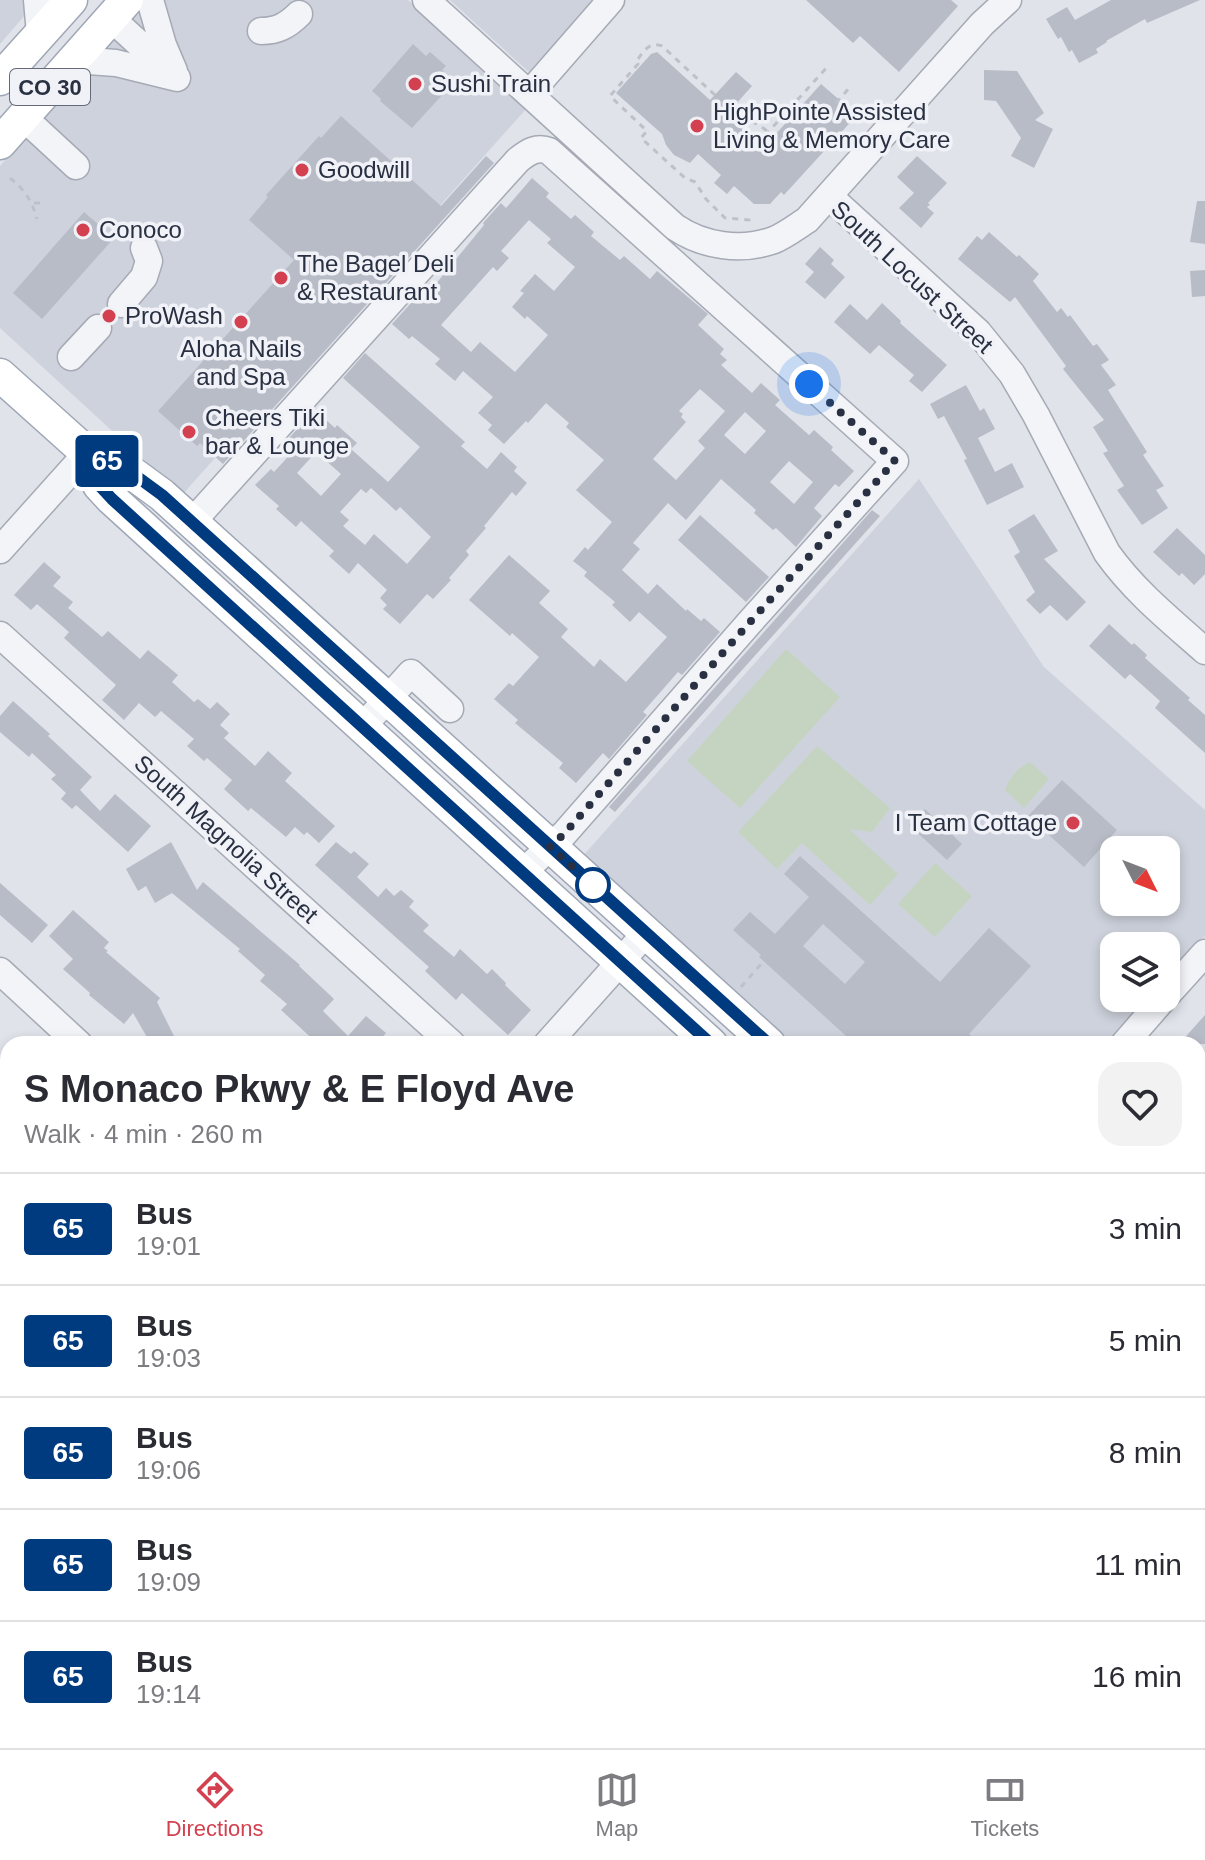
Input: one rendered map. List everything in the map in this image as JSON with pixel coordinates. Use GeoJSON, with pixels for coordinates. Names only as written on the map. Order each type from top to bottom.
{"type":"FeatureCollection","features":[{"type":"Feature","properties":{"kind":"main road","name":"CO 30"},"geometry":{"type":"LineString","coordinates":[[0,79],[71,0]]}},
{"type":"Feature","properties":{"kind":"main road","name":"CO 30"},"geometry":{"type":"LineString","coordinates":[[0,143],[119,9]]}},
{"type":"Feature","properties":{"kind":"main road"},"geometry":{"type":"LineString","coordinates":[[0,375],[87,453],[140,478],[193,521],[760,1036]]}},
{"type":"Feature","properties":{"kind":"main road"},"geometry":{"type":"LineString","coordinates":[[87,453],[99,485],[112,499],[702,1036]]}},
{"type":"Feature","properties":{"kind":"street"},"geometry":{"type":"LineString","coordinates":[[37,0],[40,34]]}},
{"type":"Feature","properties":{"kind":"street"},"geometry":{"type":"LineString","coordinates":[[150,0],[163,45],[177,78]]}},
{"type":"Feature","properties":{"kind":"street","name":"South Locust Street"},"geometry":{"type":"LineString","coordinates":[[426,0],[683,232],[702,241],[725,246],[772,241],[807,220],[829,196],[978,332],[1025,394],[1107,553],[1139,592],[1205,651]]}},
{"type":"Feature","properties":{"kind":"street"},"geometry":{"type":"LineString","coordinates":[[529,94],[611,0]]}},
{"type":"Feature","properties":{"kind":"street"},"geometry":{"type":"LineString","coordinates":[[829,196],[982,24],[1008,0]]}},
{"type":"Feature","properties":{"kind":"street"},"geometry":{"type":"LineString","coordinates":[[261,31],[280,29],[307,5]]}},
{"type":"Feature","properties":{"kind":"street"},"geometry":{"type":"LineString","coordinates":[[119,9],[177,78]]}},
{"type":"Feature","properties":{"kind":"street"},"geometry":{"type":"LineString","coordinates":[[74,60],[116,63],[177,78]]}},
{"type":"Feature","properties":{"kind":"street"},"geometry":{"type":"LineString","coordinates":[[23,117],[76,166]]}},
{"type":"Feature","properties":{"kind":"street"},"geometry":{"type":"LineString","coordinates":[[193,521],[518,160],[541,148],[549,151],[895,461],[564,834],[523,872]]}},
{"type":"Feature","properties":{"kind":"street"},"geometry":{"type":"LineString","coordinates":[[632,225],[650,205]]}},
{"type":"Feature","properties":{"kind":"street"},"geometry":{"type":"LineString","coordinates":[[121,304],[144,277],[149,261],[144,248]]}},
{"type":"Feature","properties":{"kind":"street"},"geometry":{"type":"LineString","coordinates":[[71,357],[98,328]]}},
{"type":"Feature","properties":{"kind":"street"},"geometry":{"type":"LineString","coordinates":[[0,550],[87,453]]}},
{"type":"Feature","properties":{"kind":"street","name":"South Magnolia Street"},"geometry":{"type":"LineString","coordinates":[[0,635],[443,1036]]}},
{"type":"Feature","properties":{"kind":"street"},"geometry":{"type":"LineString","coordinates":[[363,726],[411,673],[450,709]]}},
{"type":"Feature","properties":{"kind":"street"},"geometry":{"type":"LineString","coordinates":[[554,1036],[646,933]]}},
{"type":"Feature","properties":{"kind":"street"},"geometry":{"type":"LineString","coordinates":[[1180,980],[1205,953]]}},
{"type":"Feature","properties":{"kind":"street"},"geometry":{"type":"LineString","coordinates":[[0,971],[70,1036]]}},
{"type":"Feature","properties":{"kind":"street"},"geometry":{"type":"LineString","coordinates":[[1131,1036],[1152,1012]]}},
{"type":"Feature","properties":{"kind":"path"},"geometry":{"type":"LineString","coordinates":[[715,95],[662,46],[655,44],[643,53],[636,62],[638,64],[610,96],[647,131],[641,138],[685,178],[695,182],[720,213],[731,219],[749,220],[752,228]]}},
{"type":"Feature","properties":{"kind":"path"},"geometry":{"type":"LineString","coordinates":[[766,145],[762,139],[829,65]]}},
{"type":"Feature","properties":{"kind":"path"},"geometry":{"type":"LineString","coordinates":[[836,103],[851,86]]}},
{"type":"Feature","properties":{"kind":"path"},"geometry":{"type":"LineString","coordinates":[[731,109],[768,132]]}},
{"type":"Feature","properties":{"kind":"path"},"geometry":{"type":"LineString","coordinates":[[10,178],[33,203],[37,219]]}},
{"type":"Feature","properties":{"kind":"path"},"geometry":{"type":"LineString","coordinates":[[33,203],[46,203]]}},
{"type":"Feature","properties":{"kind":"path"},"geometry":{"type":"LineString","coordinates":[[736,992],[762,963]]}},
{"type":"Feature","properties":{"kind":"shaded area"},"geometry":{"type":"Polygon","coordinates":[[[0,0],[38,0],[0,44],[0,0]]]}},
{"type":"Feature","properties":{"kind":"shaded area"},"geometry":{"type":"Polygon","coordinates":[[[145,0],[408,0],[527,108],[182,495],[0,328],[0,166],[145,0]]]}},
{"type":"Feature","properties":{"kind":"shaded area"},"geometry":{"type":"Polygon","coordinates":[[[450,0],[596,0],[530,73],[450,0]]]}},
{"type":"Feature","properties":{"kind":"shaded area"},"geometry":{"type":"Polygon","coordinates":[[[919,479],[1044,667],[1205,810],[1205,936],[1180,964],[1180,932],[1100,932],[1100,1012],[1135,1012],[1113,1036],[779,1036],[581,858],[919,479]]]}},
{"type":"Feature","properties":{"kind":"green space"},"geometry":{"type":"Polygon","coordinates":[[[786,649],[840,697],[740,808],[687,761],[786,649]]]}},
{"type":"Feature","properties":{"kind":"green space"},"geometry":{"type":"Polygon","coordinates":[[[817,746],[890,808],[872,832],[849,829],[898,874],[870,905],[802,843],[777,869],[738,832],[817,746]]]}},
{"type":"Feature","properties":{"kind":"green space"},"geometry":{"type":"Polygon","coordinates":[[[1030,762],[1049,779],[1024,808],[1005,790],[1014,773],[1030,762]]]}},
{"type":"Feature","properties":{"kind":"green space"},"geometry":{"type":"Polygon","coordinates":[[[935,863],[972,896],[935,937],[898,904],[935,863]]]}},
{"type":"Feature","properties":{"kind":"building"},"geometry":{"type":"Polygon","coordinates":[[[806,0],[951,0],[958,6],[899,72],[860,36],[853,43],[806,0]]]}},
{"type":"Feature","properties":{"kind":"building"},"geometry":{"type":"Polygon","coordinates":[[[1111,0],[1200,0],[1147,23],[1145,19],[1106,41],[1096,49],[1098,53],[1079,63],[1061,37],[1058,39],[1046,19],[1067,7],[1075,20],[1111,0]]]}},
{"type":"Feature","properties":{"kind":"building"},"geometry":{"type":"Polygon","coordinates":[[[413,44],[426,56],[430,52],[446,66],[442,70],[455,81],[412,128],[372,91],[413,44]]]}},
{"type":"Feature","properties":{"kind":"building","name":"HighPointe Assisted Living & Memory Care"},"geometry":{"type":"Polygon","coordinates":[[[657,52],[710,100],[736,72],[752,86],[727,114],[764,147],[821,84],[857,115],[784,195],[781,192],[770,204],[754,204],[734,186],[727,194],[714,183],[721,175],[698,154],[690,163],[674,155],[662,134],[616,93],[651,54],[657,52]]]}},
{"type":"Feature","properties":{"kind":"building"},"geometry":{"type":"Polygon","coordinates":[[[984,70],[1017,71],[1044,113],[1035,120],[1053,129],[1034,168],[1011,156],[1021,138],[996,101],[984,100],[984,70]]]}},
{"type":"Feature","properties":{"kind":"building"},"geometry":{"type":"Polygon","coordinates":[[[341,116],[441,206],[486,156],[494,163],[223,464],[200,443],[197,446],[158,411],[294,260],[249,220],[268,197],[266,195],[341,116]]]}},
{"type":"Feature","properties":{"kind":"building"},"geometry":{"type":"Polygon","coordinates":[[[917,156],[947,183],[928,203],[930,205],[927,207],[934,213],[921,228],[899,208],[914,193],[897,177],[917,156]]]}},
{"type":"Feature","properties":{"kind":"building"},"geometry":{"type":"Polygon","coordinates":[[[532,178],[549,193],[546,197],[571,219],[575,215],[594,232],[591,236],[620,260],[624,256],[650,279],[657,271],[708,314],[698,325],[724,349],[720,354],[727,360],[721,365],[752,393],[761,383],[780,400],[775,405],[809,435],[814,430],[854,471],[839,487],[835,484],[814,508],[822,516],[796,547],[754,513],[756,510],[721,479],[686,520],[668,503],[633,543],[640,549],[622,570],[648,594],[657,584],[686,611],[701,621],[704,618],[720,632],[682,675],[678,672],[643,712],[647,715],[609,759],[603,753],[576,783],[559,768],[563,763],[515,723],[518,720],[494,699],[509,683],[513,686],[539,657],[469,600],[509,555],[550,591],[539,603],[568,629],[561,637],[594,667],[600,659],[626,682],[667,637],[639,612],[630,622],[612,605],[615,602],[584,576],[587,572],[573,561],[585,547],[588,550],[612,522],[576,490],[604,460],[566,427],[569,423],[546,403],[504,444],[488,430],[492,425],[478,413],[493,397],[463,371],[455,381],[435,364],[440,359],[392,324],[431,281],[435,285],[501,203],[506,208],[532,178]],[[529,220],[501,251],[509,258],[497,271],[493,267],[441,325],[471,352],[480,342],[515,372],[548,335],[512,307],[524,293],[520,291],[535,274],[554,291],[575,267],[547,243],[551,239],[529,220]],[[700,389],[679,411],[686,422],[653,459],[676,480],[705,448],[698,441],[725,411],[700,389]],[[745,412],[724,435],[745,454],[766,431],[745,412]],[[789,461],[770,482],[794,504],[813,482],[789,461]]]}},
{"type":"Feature","properties":{"kind":"building"},"geometry":{"type":"Polygon","coordinates":[[[1197,201],[1205,201],[1205,244],[1190,242],[1197,201]]]}},
{"type":"Feature","properties":{"kind":"building"},"geometry":{"type":"Polygon","coordinates":[[[84,212],[114,238],[42,319],[13,293],[84,212]]]}},
{"type":"Feature","properties":{"kind":"building"},"geometry":{"type":"Polygon","coordinates":[[[989,232],[1039,274],[1033,281],[1057,312],[1061,308],[1068,317],[1070,315],[1093,346],[1097,344],[1109,360],[1101,365],[1116,385],[1108,390],[1147,452],[1143,455],[1164,486],[1156,490],[1168,508],[1142,525],[1117,490],[1124,486],[1103,453],[1108,451],[1093,427],[1104,420],[1063,369],[1066,366],[1015,297],[1010,302],[958,259],[977,236],[982,240],[989,232]]]}},
{"type":"Feature","properties":{"kind":"building"},"geometry":{"type":"Polygon","coordinates":[[[820,247],[834,260],[831,264],[845,277],[825,299],[805,282],[814,272],[805,264],[820,247]]]}},
{"type":"Feature","properties":{"kind":"building"},"geometry":{"type":"Polygon","coordinates":[[[1205,270],[1205,296],[1192,297],[1190,271],[1205,270]]]}},
{"type":"Feature","properties":{"kind":"building"},"geometry":{"type":"Polygon","coordinates":[[[882,303],[947,365],[922,392],[909,381],[914,375],[879,345],[870,354],[834,322],[850,304],[867,320],[882,303]]]}},
{"type":"Feature","properties":{"kind":"building"},"geometry":{"type":"Polygon","coordinates":[[[365,353],[465,442],[461,446],[487,469],[501,452],[517,467],[514,471],[527,483],[516,496],[512,492],[484,526],[486,528],[466,551],[469,555],[449,578],[451,580],[433,599],[427,594],[400,624],[383,609],[387,605],[380,598],[387,590],[358,563],[349,574],[329,556],[334,551],[301,521],[296,527],[276,509],[279,506],[255,485],[271,469],[274,472],[297,447],[288,439],[315,410],[357,443],[351,449],[388,482],[420,447],[343,378],[365,353]],[[316,452],[297,473],[321,496],[341,474],[316,452]],[[371,488],[366,493],[361,489],[340,512],[349,520],[343,526],[365,545],[374,534],[407,564],[431,537],[400,507],[396,511],[371,488]]]}},
{"type":"Feature","properties":{"kind":"building"},"geometry":{"type":"Polygon","coordinates":[[[966,385],[980,411],[984,408],[995,429],[978,438],[995,472],[1012,463],[1024,487],[987,505],[944,416],[938,419],[930,404],[966,385]]]}},
{"type":"Feature","properties":{"kind":"building"},"geometry":{"type":"Polygon","coordinates":[[[872,510],[880,516],[615,812],[609,807],[872,510]]]}},
{"type":"Feature","properties":{"kind":"building"},"geometry":{"type":"Polygon","coordinates":[[[1034,514],[1058,551],[1044,559],[1086,602],[1067,621],[1050,605],[1040,614],[1026,600],[1035,592],[1014,556],[1020,552],[1008,530],[1034,514]]]}},
{"type":"Feature","properties":{"kind":"building"},"geometry":{"type":"Polygon","coordinates":[[[700,515],[769,577],[746,602],[678,540],[700,515]]]}},
{"type":"Feature","properties":{"kind":"building"},"geometry":{"type":"Polygon","coordinates":[[[1177,528],[1205,555],[1205,574],[1194,585],[1153,552],[1177,528]]]}},
{"type":"Feature","properties":{"kind":"building"},"geometry":{"type":"Polygon","coordinates":[[[44,562],[61,577],[53,586],[73,602],[68,608],[102,637],[108,631],[140,659],[148,650],[178,675],[172,682],[194,702],[198,699],[210,709],[217,702],[230,714],[220,725],[229,733],[224,738],[255,766],[268,751],[292,773],[285,781],[335,826],[319,843],[307,832],[304,835],[295,827],[286,837],[251,808],[248,811],[224,789],[232,780],[207,758],[204,761],[187,746],[194,739],[161,711],[155,717],[139,703],[124,720],[102,700],[116,685],[64,638],[69,632],[37,604],[31,610],[14,595],[44,562]]]}},
{"type":"Feature","properties":{"kind":"building"},"geometry":{"type":"Polygon","coordinates":[[[1109,624],[1147,655],[1145,658],[1205,715],[1205,753],[1155,708],[1160,701],[1130,674],[1125,679],[1089,646],[1109,624]]]}},
{"type":"Feature","properties":{"kind":"building"},"geometry":{"type":"Polygon","coordinates":[[[13,701],[92,777],[80,790],[100,811],[115,794],[151,826],[128,852],[76,805],[72,809],[61,799],[66,793],[51,779],[56,775],[32,753],[29,757],[0,732],[0,716],[13,701]]]}},
{"type":"Feature","properties":{"kind":"building","name":"I Team Cottage"},"geometry":{"type":"Polygon","coordinates":[[[1062,780],[1117,830],[1112,836],[1100,836],[1100,849],[1084,867],[1028,816],[1062,780]]]}},
{"type":"Feature","properties":{"kind":"building"},"geometry":{"type":"Polygon","coordinates":[[[925,809],[962,844],[947,860],[909,825],[925,809]]]}},
{"type":"Feature","properties":{"kind":"building"},"geometry":{"type":"Polygon","coordinates":[[[171,842],[197,890],[203,882],[300,965],[334,999],[323,1011],[348,1036],[309,1036],[281,1010],[287,1004],[260,981],[265,975],[238,951],[240,949],[172,893],[155,903],[146,886],[138,891],[126,869],[171,842]]]}},
{"type":"Feature","properties":{"kind":"building"},"geometry":{"type":"Polygon","coordinates":[[[336,842],[351,854],[354,851],[369,864],[357,877],[378,897],[386,888],[394,896],[401,890],[414,901],[409,907],[429,925],[423,931],[454,957],[460,949],[487,974],[492,969],[531,1010],[508,1035],[462,993],[456,1000],[425,971],[429,967],[315,865],[336,842]]]}},
{"type":"Feature","properties":{"kind":"building"},"geometry":{"type":"Polygon","coordinates":[[[800,856],[940,982],[989,928],[1031,966],[969,1034],[971,1036],[846,1036],[733,930],[750,912],[775,934],[809,897],[784,874],[800,856]],[[823,924],[803,946],[845,984],[865,962],[823,924]]]}},
{"type":"Feature","properties":{"kind":"building"},"geometry":{"type":"Polygon","coordinates":[[[0,883],[48,925],[32,943],[0,915],[0,883]]]}},
{"type":"Feature","properties":{"kind":"building"},"geometry":{"type":"Polygon","coordinates":[[[73,910],[109,942],[104,948],[106,952],[160,998],[157,1002],[174,1036],[146,1036],[133,1013],[124,1024],[63,969],[73,959],[49,936],[73,910]]]}},
{"type":"Feature","properties":{"kind":"building"},"geometry":{"type":"Polygon","coordinates":[[[1205,1015],[1205,1036],[1186,1036],[1205,1015]]]}},
{"type":"Feature","properties":{"kind":"building"},"geometry":{"type":"Polygon","coordinates":[[[366,1016],[386,1033],[383,1036],[348,1036],[366,1016]]]}},
{"type":"Feature","properties":{"kind":"bus line","name":"65"},"geometry":{"type":"LineString","coordinates":[[702,1036],[112,499],[99,485],[87,453],[132,473],[193,521],[760,1036]]}},
{"type":"Feature","properties":{"kind":"place","name":"Sushi Train"},"geometry":{"type":"Point","coordinates":[415,84]}},
{"type":"Feature","properties":{"kind":"place","name":"HighPointe Assisted Living & Memory Care"},"geometry":{"type":"Point","coordinates":[697,126]}},
{"type":"Feature","properties":{"kind":"place","name":"Goodwill"},"geometry":{"type":"Point","coordinates":[302,170]}},
{"type":"Feature","properties":{"kind":"place","name":"Conoco"},"geometry":{"type":"Point","coordinates":[83,230]}},
{"type":"Feature","properties":{"kind":"place","name":"The Bagel Deli & Restaurant"},"geometry":{"type":"Point","coordinates":[281,278]}},
{"type":"Feature","properties":{"kind":"place","name":"ProWash"},"geometry":{"type":"Point","coordinates":[109,316]}},
{"type":"Feature","properties":{"kind":"place","name":"Aloha Nails and Spa"},"geometry":{"type":"Point","coordinates":[241,322]}},
{"type":"Feature","properties":{"kind":"place","name":"Cheers Tiki bar & Lounge"},"geometry":{"type":"Point","coordinates":[189,432]}},
{"type":"Feature","properties":{"kind":"place","name":"I Team Cottage"},"geometry":{"type":"Point","coordinates":[1073,823]}},
{"type":"Feature","properties":{"kind":"route"},"geometry":{"type":"LineString","coordinates":[[593,885],[550,847],[895,461],[809,384]]}}]}
